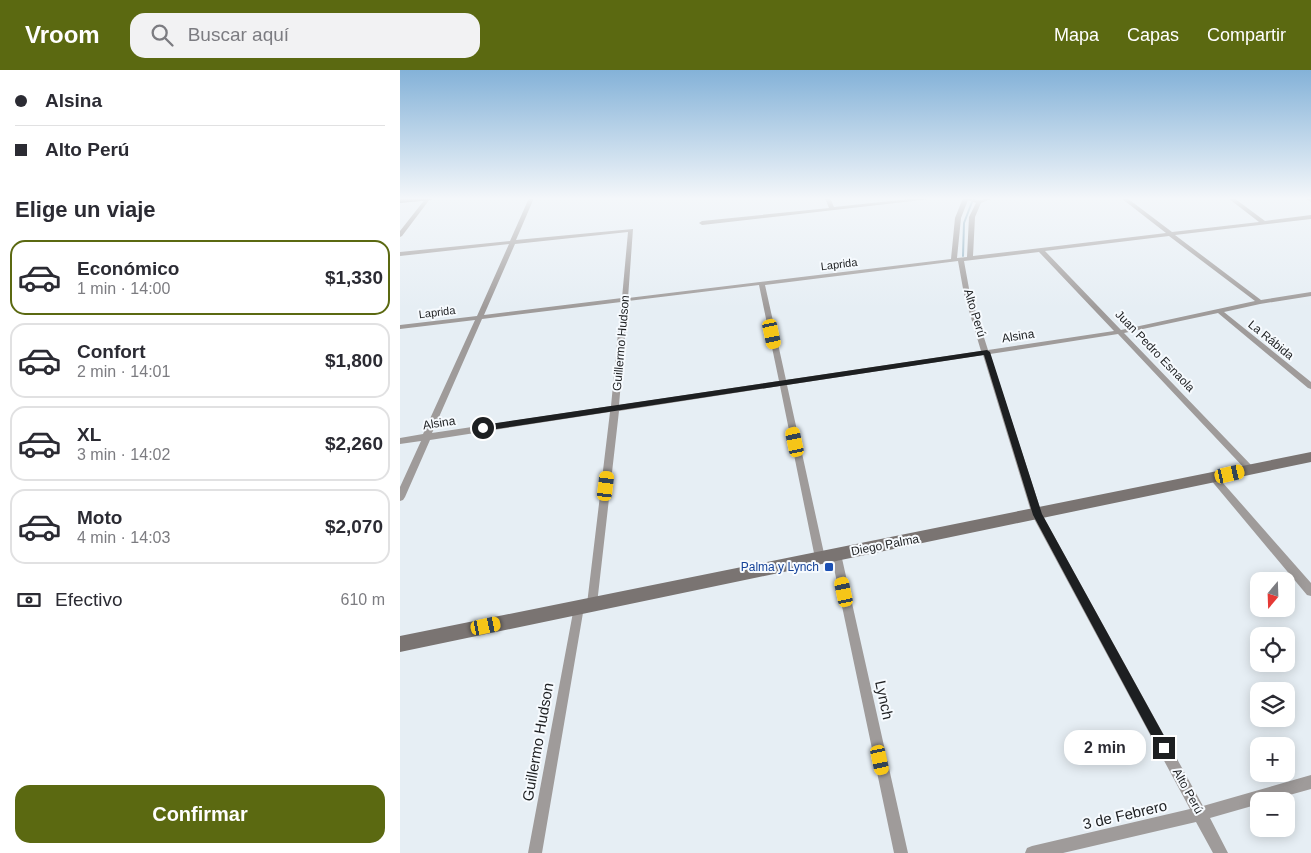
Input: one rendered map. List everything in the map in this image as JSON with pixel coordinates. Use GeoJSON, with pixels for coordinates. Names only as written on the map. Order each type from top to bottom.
{"type":"FeatureCollection","features":[{"type":"Feature","properties":{"kind":"main road","name":"Diego Palma"},"geometry":{"type":"LineString","coordinates":[[400,644],[836,554],[1037,515],[1311,457]]}},
{"type":"Feature","properties":{"kind":"street"},"geometry":{"type":"LineString","coordinates":[[400,497],[477,318],[517,235]]}},
{"type":"Feature","properties":{"kind":"street","name":"Guillermo Hudson"},"geometry":{"type":"LineString","coordinates":[[513,243],[590,235]]}},
{"type":"Feature","properties":{"kind":"street","name":"Guillermo Hudson"},"geometry":{"type":"LineString","coordinates":[[535,853],[586,606],[615,408],[631,235]]}},
{"type":"Feature","properties":{"kind":"street","name":"Alto Perú"},"geometry":{"type":"LineString","coordinates":[[958,235],[957,260],[1037,515],[1222,853]]}},
{"type":"Feature","properties":{"kind":"street"},"geometry":{"type":"LineString","coordinates":[[970,258],[971,235]]}},
{"type":"Feature","properties":{"kind":"street","name":"Laprida"},"geometry":{"type":"LineString","coordinates":[[400,327],[1165,235]]}},
{"type":"Feature","properties":{"kind":"street","name":"La Rábida"},"geometry":{"type":"LineString","coordinates":[[1170,235],[1260,302]]}},
{"type":"Feature","properties":{"kind":"street"},"geometry":{"type":"LineString","coordinates":[[400,254],[513,243]]}},
{"type":"Feature","properties":{"kind":"street","name":"Juan Pedro Esnaola"},"geometry":{"type":"LineString","coordinates":[[1041,250],[1250,469]]}},
{"type":"Feature","properties":{"kind":"street"},"geometry":{"type":"LineString","coordinates":[[762,284],[820,558]]}},
{"type":"Feature","properties":{"kind":"street","name":"Alsina"},"geometry":{"type":"LineString","coordinates":[[400,441],[1120,332],[1218,310],[1311,294]]}},
{"type":"Feature","properties":{"kind":"street","name":"La Rábida"},"geometry":{"type":"LineString","coordinates":[[1218,310],[1311,386]]}},
{"type":"Feature","properties":{"kind":"street"},"geometry":{"type":"LineString","coordinates":[[1213,477],[1311,591]]}},
{"type":"Feature","properties":{"kind":"street","name":"Lynch"},"geometry":{"type":"LineString","coordinates":[[836,554],[901,853]]}},
{"type":"Feature","properties":{"kind":"street","name":"3 de Febrero"},"geometry":{"type":"LineString","coordinates":[[1032,853],[1200,814],[1311,782]]}},
{"type":"Feature","properties":{"kind":"waterway"},"geometry":{"type":"LineString","coordinates":[[963,256],[964,235]]}},
{"type":"Feature","properties":{"kind":"place","name":"Palma y Lynch"},"geometry":{"type":"Point","coordinates":[829,567]}},
{"type":"Feature","properties":{"kind":"route"},"geometry":{"type":"LineString","coordinates":[[483,428],[987,352],[1037,515],[1164,748]]}}]}
